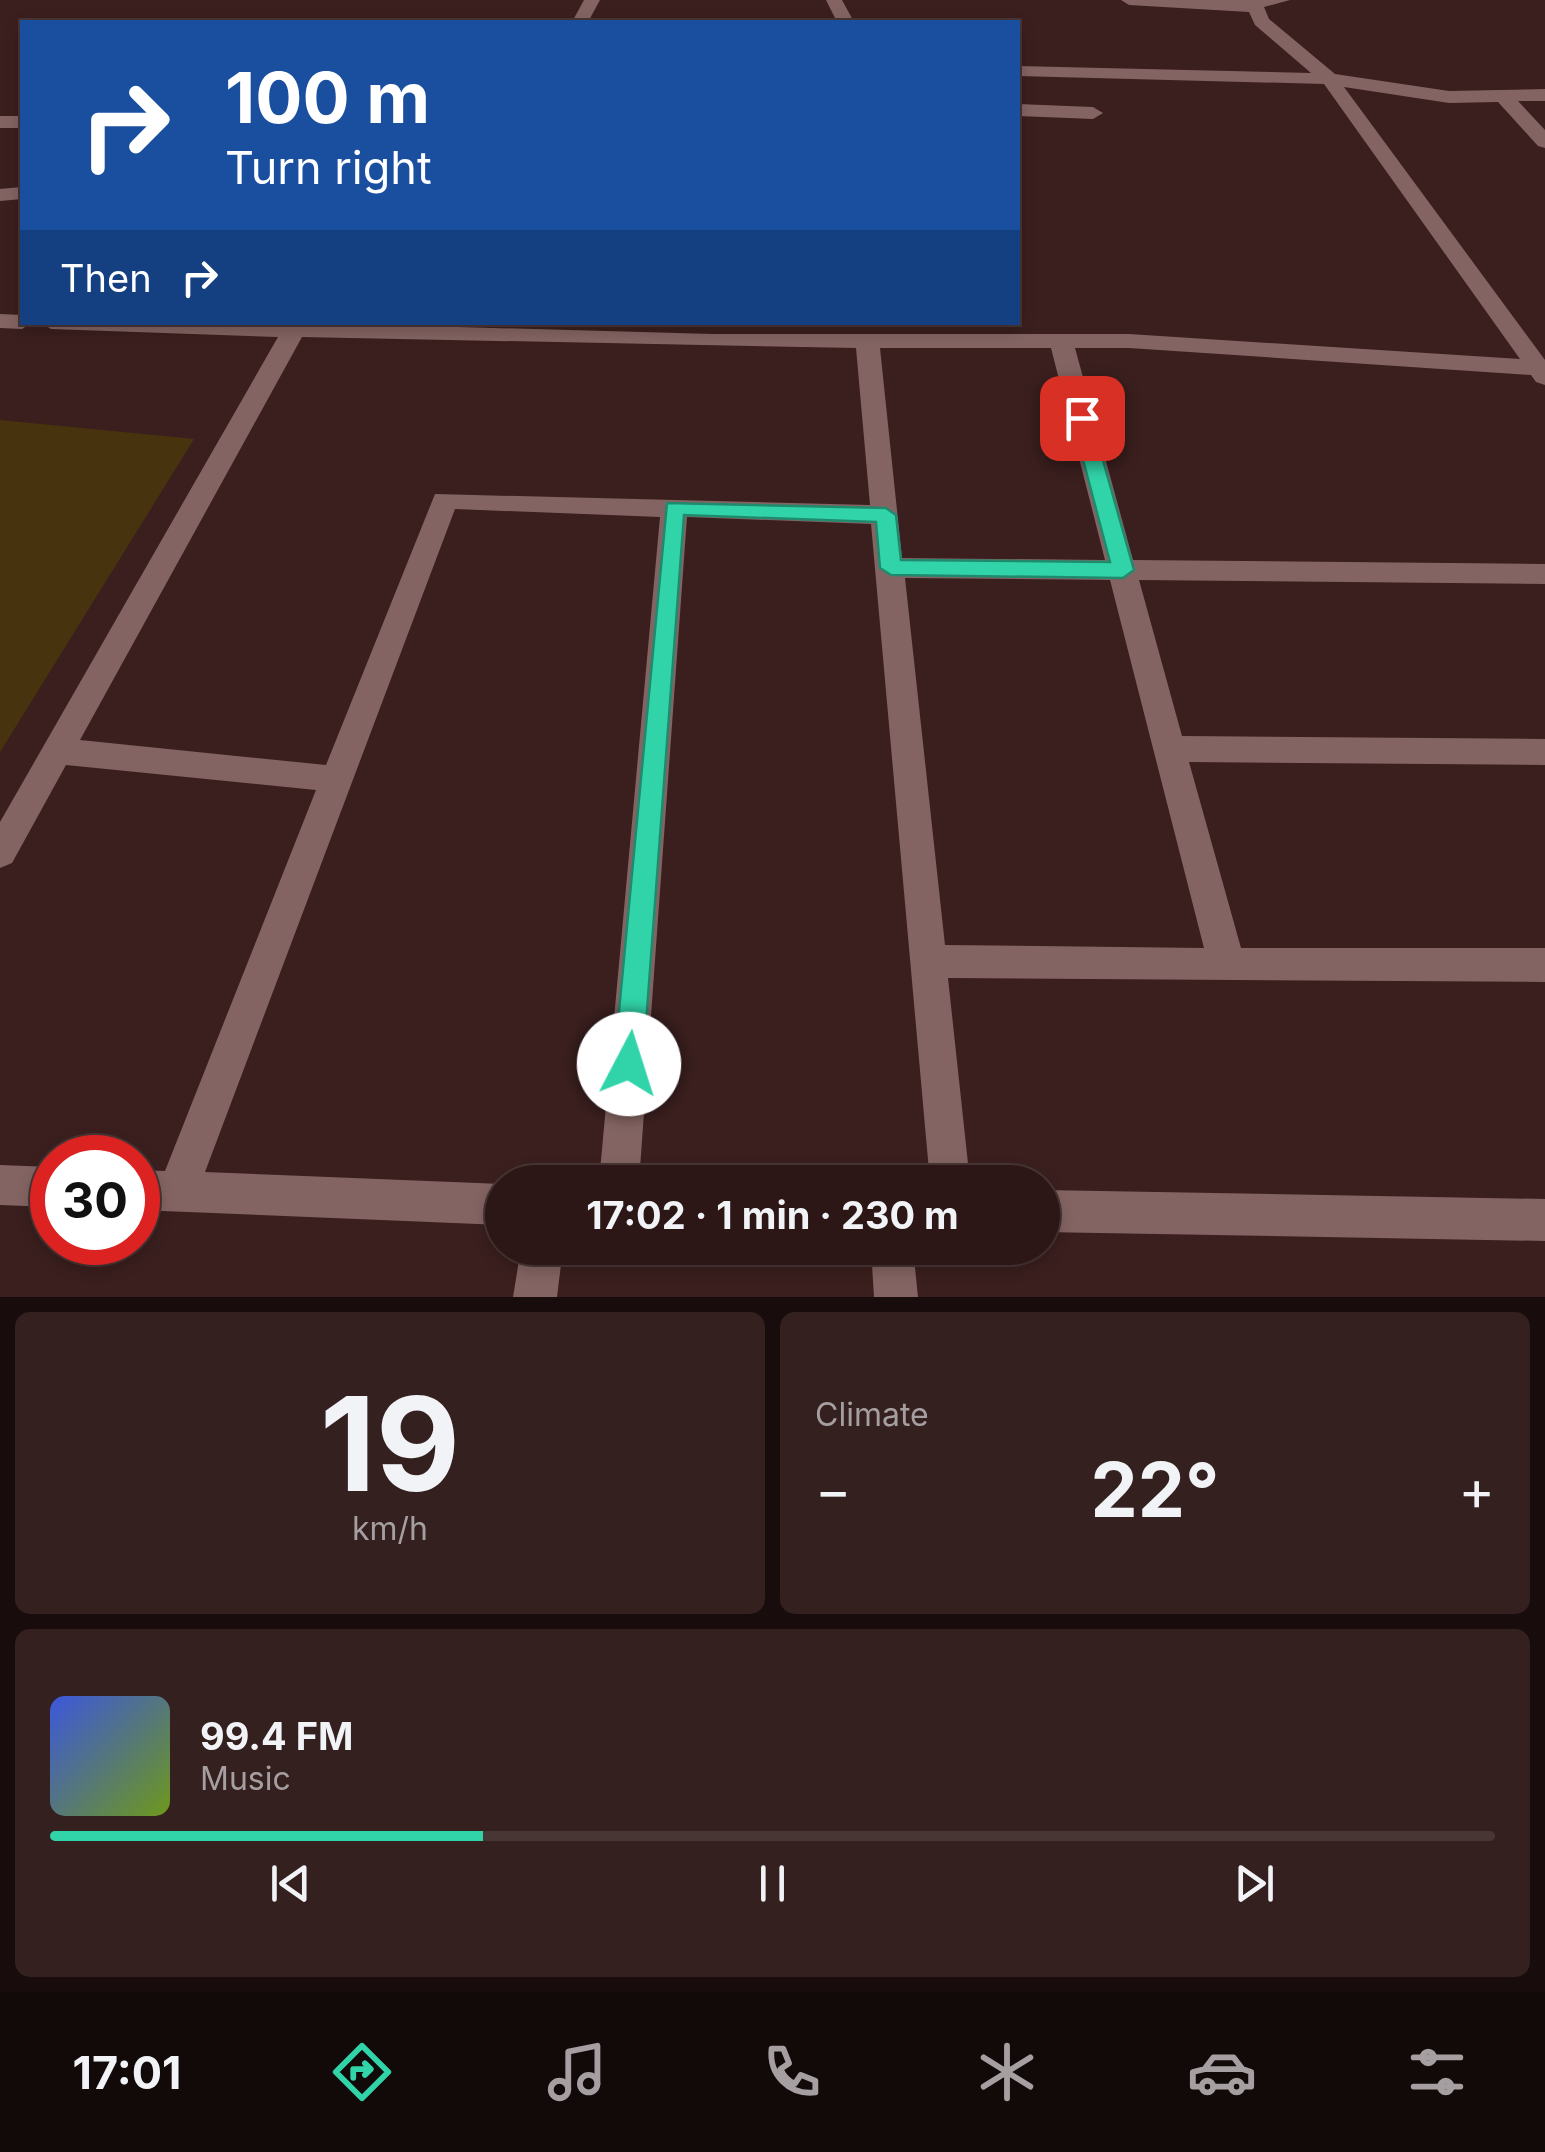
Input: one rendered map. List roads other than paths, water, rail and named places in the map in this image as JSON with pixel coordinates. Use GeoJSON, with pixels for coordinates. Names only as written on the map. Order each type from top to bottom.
{"type":"FeatureCollection","features":[{"type":"Feature","properties":{"kind":"street"},"geometry":{"type":"LineString","coordinates":[[1129,0],[1256,7]]}},
{"type":"Feature","properties":{"kind":"street"},"geometry":{"type":"LineString","coordinates":[[1282,0],[1254,2],[1261,21],[1329,79],[1443,240],[1539,360]]}},
{"type":"Feature","properties":{"kind":"street"},"geometry":{"type":"LineString","coordinates":[[1020,71],[1329,79],[1449,97],[1545,95]]}},
{"type":"Feature","properties":{"kind":"street"},"geometry":{"type":"LineString","coordinates":[[1503,96],[1545,142]]}},
{"type":"Feature","properties":{"kind":"street"},"geometry":{"type":"LineString","coordinates":[[1020,110],[1093,113]]}},
{"type":"Feature","properties":{"kind":"street"},"geometry":{"type":"LineString","coordinates":[[142,325],[868,341],[1149,342],[1539,360]]}},
{"type":"Feature","properties":{"kind":"street"},"geometry":{"type":"LineString","coordinates":[[0,853],[294,330]]}},
{"type":"Feature","properties":{"kind":"street"},"geometry":{"type":"LineString","coordinates":[[868,341],[948,1165]]}},
{"type":"Feature","properties":{"kind":"street"},"geometry":{"type":"LineString","coordinates":[[1061,341],[1227,966]]}},
{"type":"Feature","properties":{"kind":"street"},"geometry":{"type":"LineString","coordinates":[[160,1184],[337,779],[444,500],[886,515]]}},
{"type":"Feature","properties":{"kind":"street"},"geometry":{"type":"LineString","coordinates":[[620,1165],[674,508]]}},
{"type":"Feature","properties":{"kind":"street"},"geometry":{"type":"LineString","coordinates":[[891,568],[1545,574]]}},
{"type":"Feature","properties":{"kind":"street"},"geometry":{"type":"LineString","coordinates":[[1170,749],[1545,752]]}},
{"type":"Feature","properties":{"kind":"street"},"geometry":{"type":"LineString","coordinates":[[58,750],[337,779]]}},
{"type":"Feature","properties":{"kind":"street"},"geometry":{"type":"LineString","coordinates":[[930,961],[1227,966],[1545,965]]}},
{"type":"Feature","properties":{"kind":"street"},"geometry":{"type":"LineString","coordinates":[[0,1186],[30,1187]]}},
{"type":"Feature","properties":{"kind":"street"},"geometry":{"type":"LineString","coordinates":[[160,1191],[485,1204]]}},
{"type":"Feature","properties":{"kind":"street"},"geometry":{"type":"LineString","coordinates":[[1060,1211],[1545,1220]]}},
{"type":"Feature","properties":{"kind":"street"},"geometry":{"type":"LineString","coordinates":[[535,1297],[540,1265]]}},
{"type":"Feature","properties":{"kind":"street"},"geometry":{"type":"LineString","coordinates":[[893,1265],[896,1297]]}}]}
